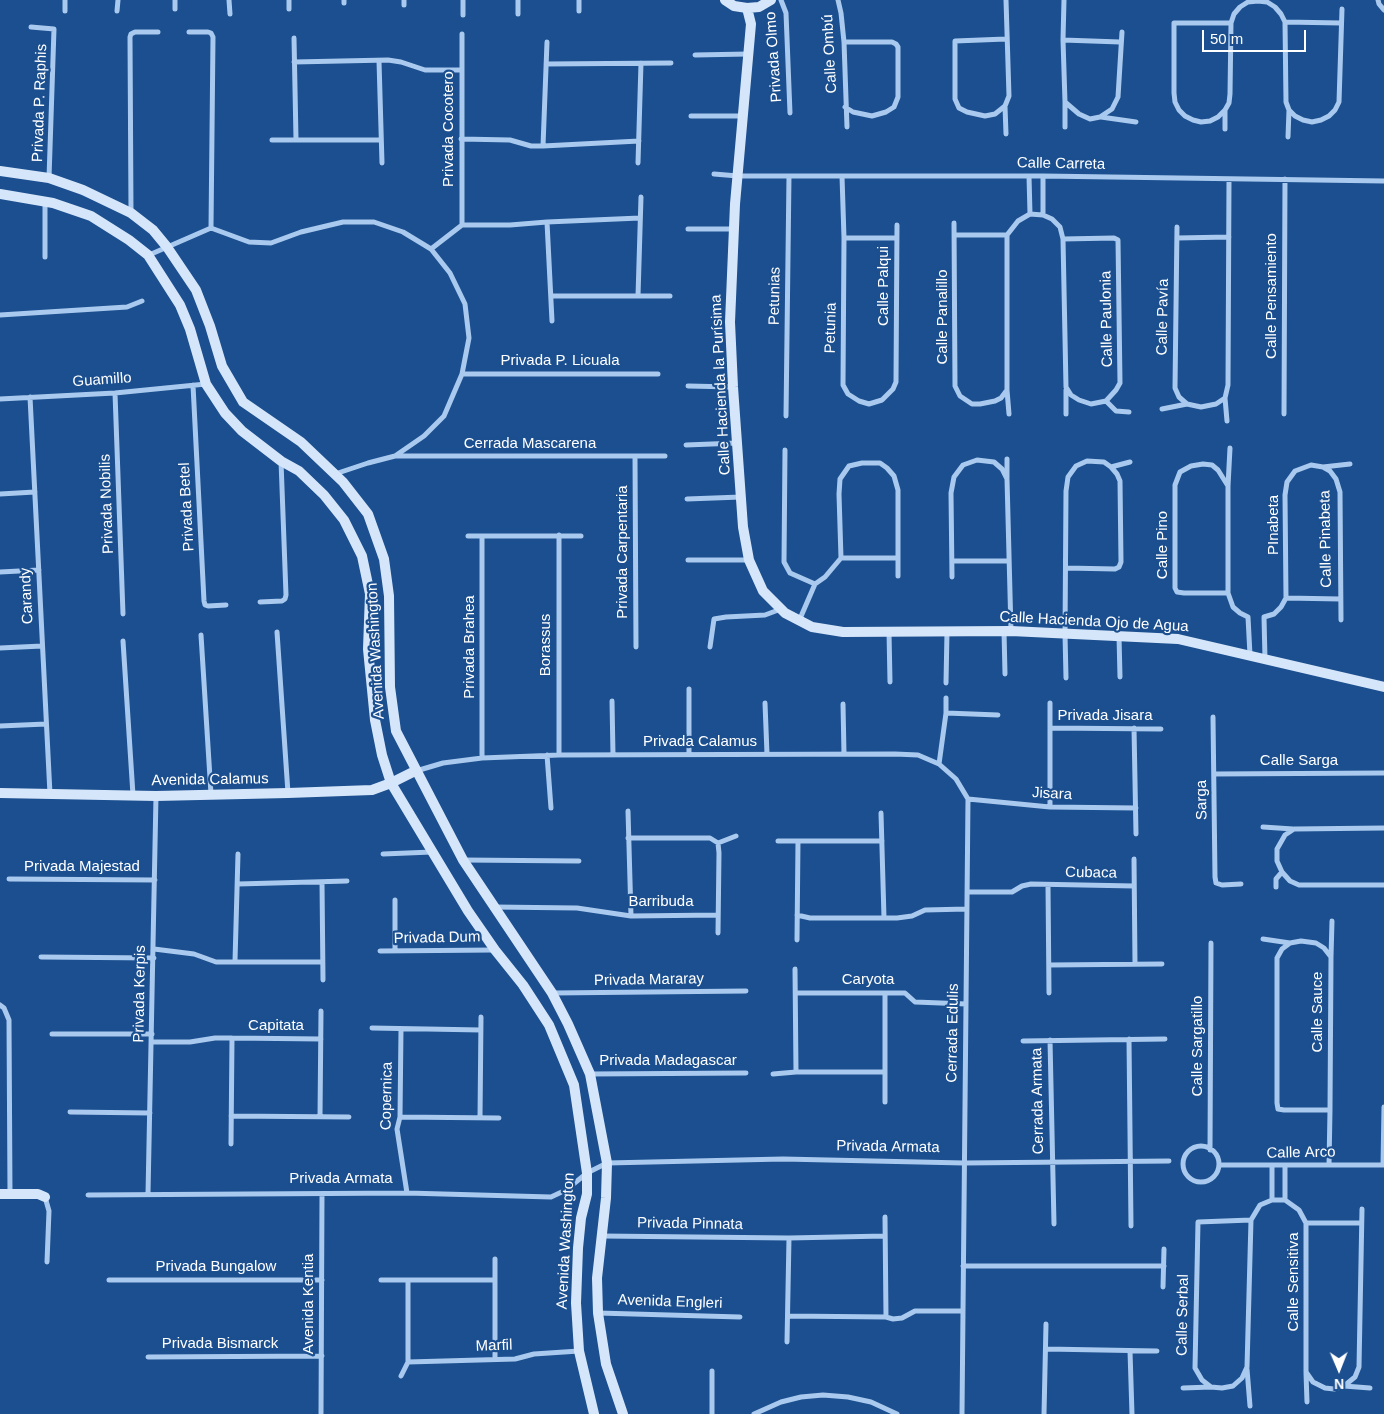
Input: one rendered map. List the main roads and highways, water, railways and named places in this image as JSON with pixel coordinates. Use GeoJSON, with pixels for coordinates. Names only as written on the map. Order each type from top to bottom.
{"type":"FeatureCollection","features":[{"type":"Feature","properties":{"kind":"main road"},"geometry":{"type":"LineString","coordinates":[[725,0],[734,6],[747,8],[759,6],[771,0]]}},
{"type":"Feature","properties":{"kind":"main road","name":"Calle Hacienda la Purísima"},"geometry":{"type":"LineString","coordinates":[[747,8],[751,24],[734,229],[730,322],[743,527],[749,560],[764,591],[781,609],[799,621]]}},
{"type":"Feature","properties":{"kind":"main road","name":"Avenida Washington"},"geometry":{"type":"LineString","coordinates":[[0,171],[49,178],[83,190],[131,213],[153,230],[196,290],[210,326],[222,366],[242,402],[301,442],[343,482],[368,514],[384,559],[389,596],[390,687],[396,731],[462,860],[552,993],[590,1074],[607,1163],[606,1198],[597,1278],[598,1313],[606,1364],[623,1414]]}},
{"type":"Feature","properties":{"kind":"main road","name":"Avenida Washington"},"geometry":{"type":"LineString","coordinates":[[0,194],[45,202],[91,216],[129,240],[148,256],[180,305],[190,329],[206,384],[224,413],[242,431],[280,461],[299,471],[324,495],[344,520],[362,556],[370,594],[368,649],[375,720],[382,755],[391,783],[468,911],[495,950],[523,984],[549,1025],[574,1086],[587,1173],[586,1194],[578,1248],[576,1302],[579,1351],[594,1414]]}},
{"type":"Feature","properties":{"kind":"main road","name":"Calle Hacienda Ojo de Agua"},"geometry":{"type":"LineString","coordinates":[[799,621],[812,627],[843,632],[1007,631],[1178,639],[1384,687]]}},
{"type":"Feature","properties":{"kind":"main road","name":"Avenida Calamus"},"geometry":{"type":"LineString","coordinates":[[0,793],[156,796],[288,794],[372,790],[415,771]]}},
{"type":"Feature","properties":{"kind":"main road"},"geometry":{"type":"LineString","coordinates":[[5,1194],[38,1194],[46,1197]]}}]}
